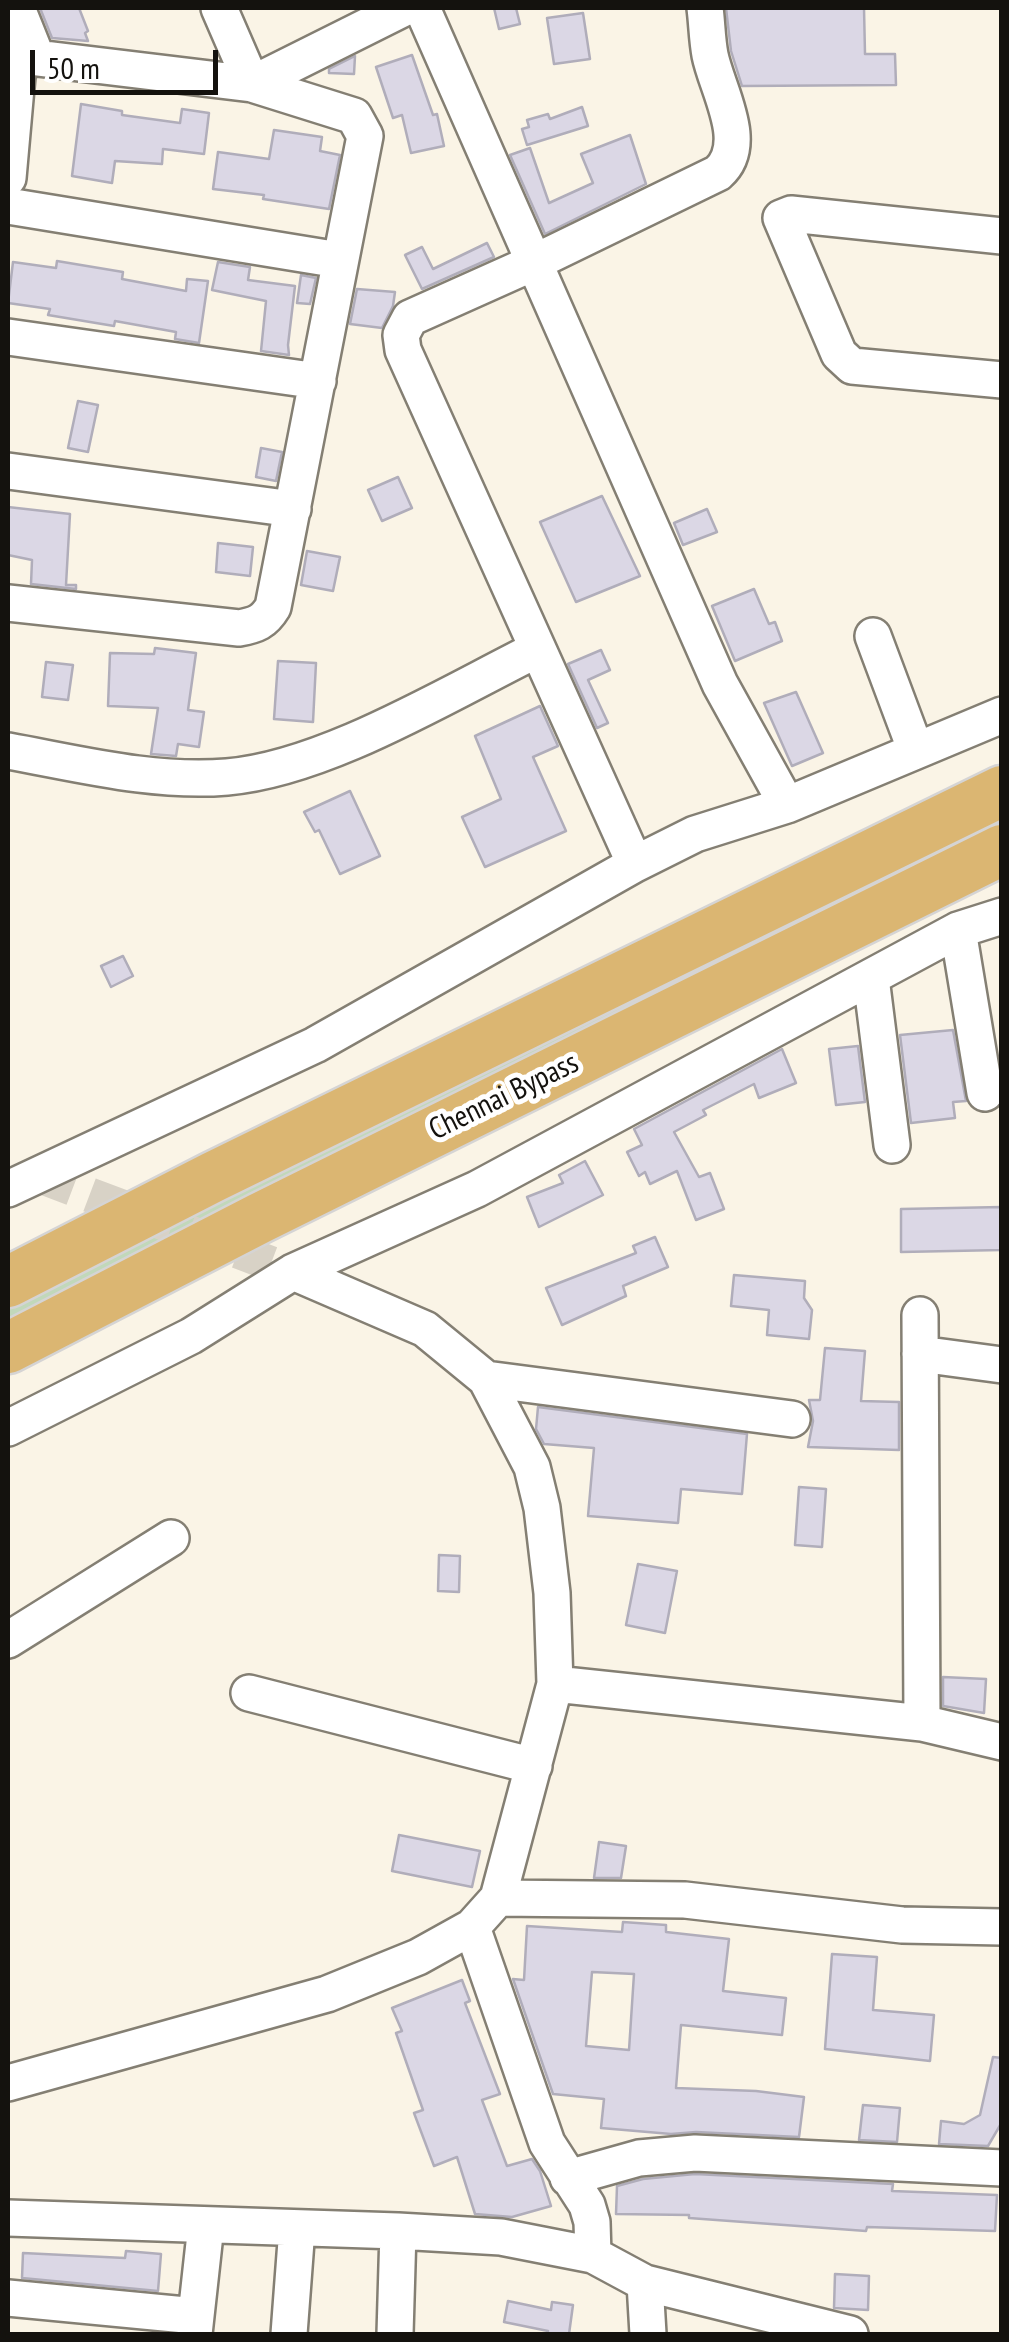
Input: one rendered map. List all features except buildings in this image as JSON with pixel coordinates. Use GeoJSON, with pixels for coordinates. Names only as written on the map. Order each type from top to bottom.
{"type":"FeatureCollection","features":[{"type":"Feature","properties":{"kind":"highway","name":"Chennai Bypass"},"geometry":{"type":"LineString","coordinates":[[8,1282],[1002,791]]}},
{"type":"Feature","properties":{"kind":"highway","name":"Chennai Bypass"},"geometry":{"type":"LineString","coordinates":[[8,1348],[260,1218],[1002,850]]}},
{"type":"Feature","properties":{"kind":"street"},"geometry":{"type":"LineString","coordinates":[[8,178],[21,54],[17,8]]}},
{"type":"Feature","properties":{"kind":"street"},"geometry":{"type":"LineString","coordinates":[[219,8],[252,84]]}},
{"type":"Feature","properties":{"kind":"street"},"geometry":{"type":"LineString","coordinates":[[252,84],[404,8]]}},
{"type":"Feature","properties":{"kind":"street"},"geometry":{"type":"LineString","coordinates":[[422,8],[720,684],[787,806]]}},
{"type":"Feature","properties":{"kind":"street"},"geometry":{"type":"LineString","coordinates":[[635,864],[403,350],[401,335],[410,318],[535,262],[718,173],[728,164],[733,138],[710,54],[705,8]]}},
{"type":"Feature","properties":{"kind":"street"},"geometry":{"type":"LineString","coordinates":[[8,603],[239,628],[256,625],[266,618],[273,607],[293,509],[364,136],[362,125],[354,116],[252,84],[21,54]]}},
{"type":"Feature","properties":{"kind":"street"},"geometry":{"type":"LineString","coordinates":[[8,206],[339,260]]}},
{"type":"Feature","properties":{"kind":"street"},"geometry":{"type":"LineString","coordinates":[[1002,236],[791,214],[781,218],[839,354],[852,366],[1002,380]]}},
{"type":"Feature","properties":{"kind":"street"},"geometry":{"type":"LineString","coordinates":[[8,337],[318,381]]}},
{"type":"Feature","properties":{"kind":"street"},"geometry":{"type":"LineString","coordinates":[[8,471],[293,509]]}},
{"type":"Feature","properties":{"kind":"street"},"geometry":{"type":"LineString","coordinates":[[873,636],[916,751]]}},
{"type":"Feature","properties":{"kind":"street"},"geometry":{"type":"LineString","coordinates":[[8,751],[144,774],[183,778],[231,776],[276,767],[345,744],[538,649]]}},
{"type":"Feature","properties":{"kind":"street"},"geometry":{"type":"LineString","coordinates":[[18,1176],[315,1045],[695,834],[787,806],[1002,715]]}},
{"type":"Feature","properties":{"kind":"street"},"geometry":{"type":"LineString","coordinates":[[8,1428],[191,1336],[293,1272],[477,1189],[958,930],[1002,916]]}},
{"type":"Feature","properties":{"kind":"street"},"geometry":{"type":"LineString","coordinates":[[958,930],[985,1092]]}},
{"type":"Feature","properties":{"kind":"street"},"geometry":{"type":"LineString","coordinates":[[871,978],[892,1145]]}},
{"type":"Feature","properties":{"kind":"street"},"geometry":{"type":"LineString","coordinates":[[8,2084],[328,1994],[418,1957],[472,1926],[498,1898],[555,1684],[552,1593],[542,1508],[532,1467],[486,1379],[425,1329],[293,1272]]}},
{"type":"Feature","properties":{"kind":"street"},"geometry":{"type":"LineString","coordinates":[[920,1315],[922,1724]]}},
{"type":"Feature","properties":{"kind":"street"},"geometry":{"type":"LineString","coordinates":[[920,1354],[1002,1366]]}},
{"type":"Feature","properties":{"kind":"street"},"geometry":{"type":"LineString","coordinates":[[486,1379],[792,1419]]}},
{"type":"Feature","properties":{"kind":"street"},"geometry":{"type":"LineString","coordinates":[[10,1637],[171,1538]]}},
{"type":"Feature","properties":{"kind":"street"},"geometry":{"type":"LineString","coordinates":[[555,1684],[922,1724],[1002,1742]]}},
{"type":"Feature","properties":{"kind":"street"},"geometry":{"type":"LineString","coordinates":[[249,1693],[534,1766]]}},
{"type":"Feature","properties":{"kind":"street"},"geometry":{"type":"LineString","coordinates":[[498,1898],[685,1900],[902,1925],[1002,1927]]}},
{"type":"Feature","properties":{"kind":"street"},"geometry":{"type":"LineString","coordinates":[[472,1926],[547,2144],[587,2204],[592,2222],[592,2255]]}},
{"type":"Feature","properties":{"kind":"street"},"geometry":{"type":"LineString","coordinates":[[568,2178],[638,2158],[695,2154],[1002,2168]]}},
{"type":"Feature","properties":{"kind":"street"},"geometry":{"type":"LineString","coordinates":[[8,2218],[501,2237],[592,2255],[645,2283],[850,2334]]}},
{"type":"Feature","properties":{"kind":"street"},"geometry":{"type":"LineString","coordinates":[[8,2298],[195,2325],[206,2224]]}},
{"type":"Feature","properties":{"kind":"street"},"geometry":{"type":"LineString","coordinates":[[289,2334],[296,2228]]}},
{"type":"Feature","properties":{"kind":"street"},"geometry":{"type":"LineString","coordinates":[[396,2334],[398,2231]]}},
{"type":"Feature","properties":{"kind":"street"},"geometry":{"type":"LineString","coordinates":[[645,2283],[648,2334]]}},
{"type":"Feature","properties":{"kind":"green space"},"geometry":{"type":"Polygon","coordinates":[[[1001,805],[1001,832],[8,1332],[8,1301],[1001,805]]]}},
{"type":"Feature","properties":{"kind":"tunnel"},"geometry":{"type":"LineString","coordinates":[[40,1176],[293,1272]]}}]}
